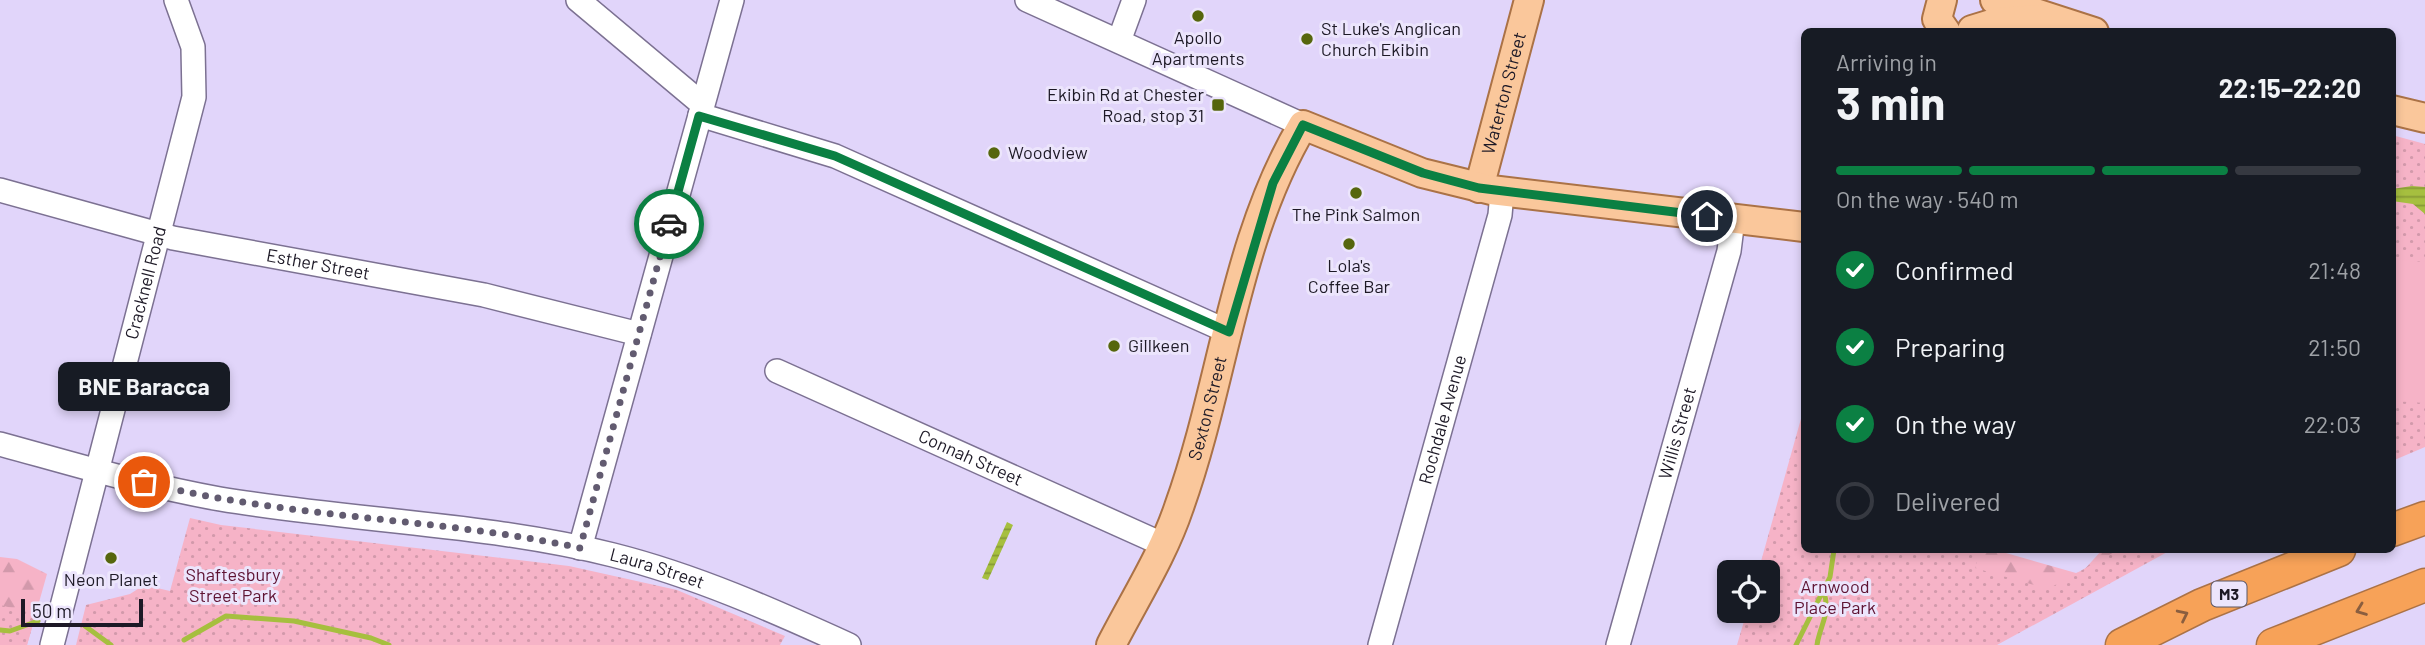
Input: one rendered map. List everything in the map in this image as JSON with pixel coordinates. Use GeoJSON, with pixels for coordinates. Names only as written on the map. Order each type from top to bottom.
{"type":"FeatureCollection","features":[{"type":"Feature","properties":{"kind":"highway"},"geometry":{"type":"LineString","coordinates":[[2396,529],[2425,518]]}},
{"type":"Feature","properties":{"kind":"highway","name":"M3"},"geometry":{"type":"LineString","coordinates":[[2122,645],[2202,605],[2332,553]]}},
{"type":"Feature","properties":{"kind":"highway"},"geometry":{"type":"LineString","coordinates":[[2273,645],[2425,585]]}},
{"type":"Feature","properties":{"kind":"main road","name":"Waterton Street"},"geometry":{"type":"LineString","coordinates":[[1491,190],[1529,0]]}},
{"type":"Feature","properties":{"kind":"main road"},"geometry":{"type":"LineString","coordinates":[[1947,18],[1979,17],[1974,0]]}},
{"type":"Feature","properties":{"kind":"main road"},"geometry":{"type":"LineString","coordinates":[[1995,0],[2080,28]]}},
{"type":"Feature","properties":{"kind":"main road"},"geometry":{"type":"LineString","coordinates":[[1947,18],[1998,22],[2045,18]]}},
{"type":"Feature","properties":{"kind":"main road"},"geometry":{"type":"LineString","coordinates":[[2396,111],[2424,118]]}},
{"type":"Feature","properties":{"kind":"main road"},"geometry":{"type":"LineString","coordinates":[[1303,125],[1423,173],[1491,190],[1801,227]]}},
{"type":"Feature","properties":{"kind":"main road","name":"Sexton Street"},"geometry":{"type":"LineString","coordinates":[[1111,645],[1179,508],[1273,183],[1303,125]]}},
{"type":"Feature","properties":{"kind":"street","name":"Cracknell Road"},"geometry":{"type":"LineString","coordinates":[[52,645],[160,233],[196,80],[191,35],[176,0]]}},
{"type":"Feature","properties":{"kind":"street"},"geometry":{"type":"LineString","coordinates":[[578,0],[701,110],[835,156],[1229,332]]}},
{"type":"Feature","properties":{"kind":"street"},"geometry":{"type":"LineString","coordinates":[[580,548],[732,0]]}},
{"type":"Feature","properties":{"kind":"street"},"geometry":{"type":"LineString","coordinates":[[1027,0],[1303,125]]}},
{"type":"Feature","properties":{"kind":"street"},"geometry":{"type":"LineString","coordinates":[[1119,41],[1134,0]]}},
{"type":"Feature","properties":{"kind":"street","name":"Esther Street"},"geometry":{"type":"LineString","coordinates":[[0,190],[160,233],[497,298],[639,334]]}},
{"type":"Feature","properties":{"kind":"street","name":"Rochdale Avenue"},"geometry":{"type":"LineString","coordinates":[[1380,645],[1500,215],[1491,190]]}},
{"type":"Feature","properties":{"kind":"street","name":"Willis Street"},"geometry":{"type":"LineString","coordinates":[[1618,645],[1729,251],[1733,219]]}},
{"type":"Feature","properties":{"kind":"street","name":"Connah Street"},"geometry":{"type":"LineString","coordinates":[[777,371],[1162,544]]}},
{"type":"Feature","properties":{"kind":"street","name":"Laura Street"},"geometry":{"type":"LineString","coordinates":[[0,444],[99,471],[221,499],[500,534],[580,548],[675,572],[723,589],[849,645]]}},
{"type":"Feature","properties":{"kind":"green space"},"geometry":{"type":"Polygon","coordinates":[[[2396,136],[2425,144],[2425,447],[2396,459],[2396,136]]]}},
{"type":"Feature","properties":{"kind":"green space"},"geometry":{"type":"Polygon","coordinates":[[[2396,260],[2425,262],[2425,403],[2396,401],[2396,260]]]}},
{"type":"Feature","properties":{"kind":"green space","name":"Arnwood Place Park"},"geometry":{"type":"Polygon","coordinates":[[[1801,419],[1801,553],[1979,553],[1975,568],[2048,589],[2113,553],[2166,553],[1997,645],[1737,645],[1743,623],[1780,623],[1780,560],[1761,560],[1801,419]]]}},
{"type":"Feature","properties":{"kind":"green space","name":"Shaftesbury Street Park"},"geometry":{"type":"Polygon","coordinates":[[[190,518],[221,525],[569,566],[677,590],[785,636],[780,645],[76,645],[86,605],[130,594],[144,585],[170,591],[190,518]]]}},
{"type":"Feature","properties":{"kind":"green space"},"geometry":{"type":"Polygon","coordinates":[[[1920,553],[2006,553],[2076,573],[2083,571],[2099,553],[2146,553],[1975,645],[1920,553]]]}},
{"type":"Feature","properties":{"kind":"green space"},"geometry":{"type":"Polygon","coordinates":[[[0,557],[17,559],[47,574],[27,645],[0,645],[0,557]]]}},
{"type":"Feature","properties":{"kind":"green space"},"geometry":{"type":"Polygon","coordinates":[[[0,605],[36,614],[27,645],[0,645],[0,605]]]}},
{"type":"Feature","properties":{"kind":"shaded area"},"geometry":{"type":"Polygon","coordinates":[[[2425,187],[2425,214],[2413,204],[2396,202],[2396,188],[2425,187]]]}},
{"type":"Feature","properties":{"kind":"shaded area"},"geometry":{"type":"Polygon","coordinates":[[[1007,522],[1013,525],[988,580],[982,578],[1007,522]]]}},
{"type":"Feature","properties":{"kind":"waterway"},"geometry":{"type":"LineString","coordinates":[[1817,645],[1826,612],[1823,591],[1830,577],[1834,553]]}},
{"type":"Feature","properties":{"kind":"waterway"},"geometry":{"type":"LineString","coordinates":[[1796,645],[1823,591]]}},
{"type":"Feature","properties":{"kind":"waterway"},"geometry":{"type":"LineString","coordinates":[[184,640],[226,616],[294,621],[371,638],[389,645]]}},
{"type":"Feature","properties":{"kind":"waterway"},"geometry":{"type":"LineString","coordinates":[[0,630],[10,631],[38,621]]}},
{"type":"Feature","properties":{"kind":"waterway"},"geometry":{"type":"LineString","coordinates":[[85,626],[111,645]]}},
{"type":"Feature","properties":{"kind":"way so far"},"geometry":{"type":"LineString","coordinates":[[144,482],[221,499],[500,534],[580,548],[669,224]]}},
{"type":"Feature","properties":{"kind":"place","name":"Apollo Apartments"},"geometry":{"type":"Point","coordinates":[1198,16]}},
{"type":"Feature","properties":{"kind":"place","name":"St Luke's Anglican Church Ekibin"},"geometry":{"type":"Point","coordinates":[1307,39]}},
{"type":"Feature","properties":{"kind":"place","name":"Ekibin Rd at Chester Road, stop 31"},"geometry":{"type":"Point","coordinates":[1218,105]}},
{"type":"Feature","properties":{"kind":"place","name":"Woodview"},"geometry":{"type":"Point","coordinates":[994,153]}},
{"type":"Feature","properties":{"kind":"place","name":"The Pink Salmon"},"geometry":{"type":"Point","coordinates":[1356,193]}},
{"type":"Feature","properties":{"kind":"place","name":"Lola's Coffee Bar"},"geometry":{"type":"Point","coordinates":[1349,244]}},
{"type":"Feature","properties":{"kind":"place","name":"Gillkeen"},"geometry":{"type":"Point","coordinates":[1114,346]}},
{"type":"Feature","properties":{"kind":"place","name":"BNE Baracca"},"geometry":{"type":"Point","coordinates":[144,482]}},
{"type":"Feature","properties":{"kind":"place","name":"Neon Planet"},"geometry":{"type":"Point","coordinates":[111,558]}},
{"type":"Feature","properties":{"kind":"route"},"geometry":{"type":"LineString","coordinates":[[669,224],[699,116],[794,141],[835,156],[1229,332],[1273,183],[1303,125],[1447,181],[1523,195],[1707,216]]}}]}
